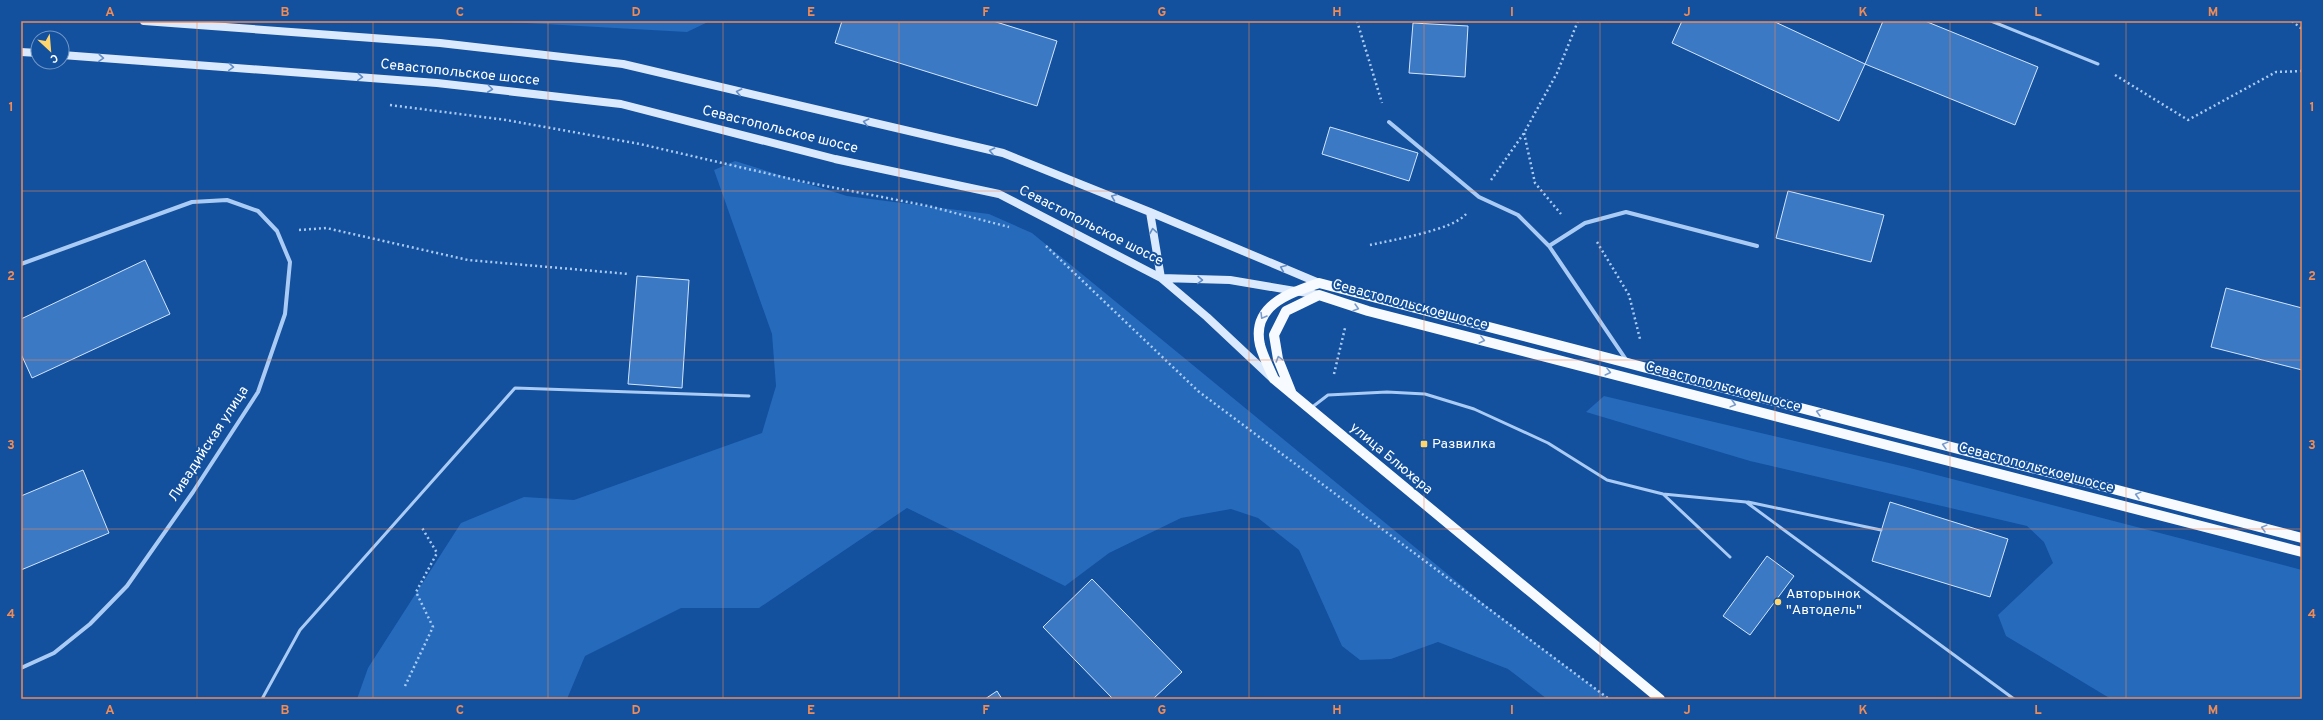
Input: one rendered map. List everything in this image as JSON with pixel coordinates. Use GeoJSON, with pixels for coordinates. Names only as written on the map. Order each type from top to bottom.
{"type":"FeatureCollection","features":[{"type":"Feature","properties":{"kind":"main road","name":"Севастопольское шоссе"},"geometry":{"type":"LineString","coordinates":[[144,21],[440,43],[623,64],[1003,153],[1150,212],[1319,283],[2302,538]]}},
{"type":"Feature","properties":{"kind":"main road","name":"Севастопольское шоссе"},"geometry":{"type":"LineString","coordinates":[[70,56],[437,83],[621,104],[835,159],[999,194],[1161,278],[1230,280],[1319,295],[1350,306],[2302,552]]}},
{"type":"Feature","properties":{"kind":"main road"},"geometry":{"type":"LineString","coordinates":[[1150,212],[1161,278]]}},
{"type":"Feature","properties":{"kind":"main road","name":"улица Блюхера"},"geometry":{"type":"LineString","coordinates":[[1161,278],[1207,317],[1274,380],[1660,699]]}},
{"type":"Feature","properties":{"kind":"main road"},"geometry":{"type":"LineString","coordinates":[[1274,380],[1260,344],[1260,322],[1269,307],[1288,293],[1319,283]]}},
{"type":"Feature","properties":{"kind":"main road"},"geometry":{"type":"LineString","coordinates":[[1293,395],[1278,359],[1274,335],[1286,311],[1319,295]]}},
{"type":"Feature","properties":{"kind":"street"},"geometry":{"type":"LineString","coordinates":[[1388,122],[1479,197],[1518,215],[1549,246],[1628,363]]}},
{"type":"Feature","properties":{"kind":"street","name":"Ливадийская улица"},"geometry":{"type":"LineString","coordinates":[[21,264],[192,202],[227,200],[258,211],[276,231],[290,262],[285,314],[258,392],[193,492],[127,586],[90,624],[54,653],[21,668]]}},
{"type":"Feature","properties":{"kind":"street"},"geometry":{"type":"LineString","coordinates":[[1549,246],[1585,223],[1626,212],[1757,246]]}},
{"type":"Feature","properties":{"kind":"lane"},"geometry":{"type":"LineString","coordinates":[[1991,21],[2098,64]]}},
{"type":"Feature","properties":{"kind":"lane"},"geometry":{"type":"LineString","coordinates":[[262,699],[300,630],[514,388],[749,396]]}},
{"type":"Feature","properties":{"kind":"lane"},"geometry":{"type":"LineString","coordinates":[[1310,409],[1328,395],[1387,392],[1432,397],[1474,409],[1548,443],[1607,480],[1663,494],[1746,502],[1881,530]]}},
{"type":"Feature","properties":{"kind":"lane"},"geometry":{"type":"LineString","coordinates":[[1663,494],[1730,557]]}},
{"type":"Feature","properties":{"kind":"lane"},"geometry":{"type":"LineString","coordinates":[[1746,502],[2014,699]]}},
{"type":"Feature","properties":{"kind":"path"},"geometry":{"type":"LineString","coordinates":[[1357,21],[1388,122]]}},
{"type":"Feature","properties":{"kind":"path"},"geometry":{"type":"LineString","coordinates":[[1524,133],[1557,73],[1578,21]]}},
{"type":"Feature","properties":{"kind":"path"},"geometry":{"type":"LineString","coordinates":[[2292,21],[2302,29]]}},
{"type":"Feature","properties":{"kind":"path"},"geometry":{"type":"LineString","coordinates":[[2098,64],[2188,120],[2276,72],[2302,71]]}},
{"type":"Feature","properties":{"kind":"path"},"geometry":{"type":"LineString","coordinates":[[387,104],[506,120],[640,144],[800,181],[928,206],[1010,227]]}},
{"type":"Feature","properties":{"kind":"path"},"geometry":{"type":"LineString","coordinates":[[276,231],[326,228],[468,260],[629,274]]}},
{"type":"Feature","properties":{"kind":"path"},"geometry":{"type":"LineString","coordinates":[[1044,244],[1198,391],[1609,699]]}},
{"type":"Feature","properties":{"kind":"path"},"geometry":{"type":"LineString","coordinates":[[1328,395],[1350,306]]}},
{"type":"Feature","properties":{"kind":"path"},"geometry":{"type":"LineString","coordinates":[[405,686],[433,627],[416,592],[437,552],[409,507]]}},
{"type":"Feature","properties":{"kind":"shaded area"},"geometry":{"type":"Polygon","coordinates":[[[490,21],[710,21],[687,32],[490,21]]]}},
{"type":"Feature","properties":{"kind":"shaded area"},"geometry":{"type":"Polygon","coordinates":[[[735,161],[847,196],[989,214],[1032,233],[1489,608],[1609,699],[1547,699],[1508,669],[1438,642],[1391,659],[1360,660],[1342,646],[1299,550],[1258,518],[1231,509],[1181,518],[1109,553],[1065,586],[907,508],[759,608],[681,608],[585,656],[567,699],[357,699],[368,668],[461,523],[524,497],[574,500],[762,433],[776,386],[772,334],[714,170],[735,161]]]}},
{"type":"Feature","properties":{"kind":"shaded area"},"geometry":{"type":"Polygon","coordinates":[[[1604,396],[1906,467],[2302,570],[2302,699],[2111,699],[2006,636],[1998,615],[2053,563],[2044,542],[2027,526],[1750,461],[1586,412],[1604,396]]]}},
{"type":"Feature","properties":{"kind":"building"},"geometry":{"type":"Polygon","coordinates":[[[842,21],[993,21],[1057,41],[1037,106],[835,43],[842,21]]]}},
{"type":"Feature","properties":{"kind":"building"},"geometry":{"type":"Polygon","coordinates":[[[1682,21],[1773,21],[1865,64],[1839,121],[1672,43],[1682,21]]]}},
{"type":"Feature","properties":{"kind":"building"},"geometry":{"type":"Polygon","coordinates":[[[1883,21],[1925,21],[2038,67],[2015,125],[1865,64],[1883,21]]]}},
{"type":"Feature","properties":{"kind":"building"},"geometry":{"type":"Polygon","coordinates":[[[1413,23],[1468,26],[1465,77],[1409,73],[1413,23]]]}},
{"type":"Feature","properties":{"kind":"building"},"geometry":{"type":"Polygon","coordinates":[[[1330,127],[1418,153],[1409,181],[1322,154],[1330,127]]]}},
{"type":"Feature","properties":{"kind":"building"},"geometry":{"type":"Polygon","coordinates":[[[1788,191],[1884,215],[1871,262],[1776,238],[1788,191]]]}},
{"type":"Feature","properties":{"kind":"building"},"geometry":{"type":"Polygon","coordinates":[[[145,260],[170,314],[32,378],[21,354],[21,319],[145,260]]]}},
{"type":"Feature","properties":{"kind":"building"},"geometry":{"type":"Polygon","coordinates":[[[637,276],[689,280],[682,388],[628,384],[637,276]]]}},
{"type":"Feature","properties":{"kind":"building"},"geometry":{"type":"Polygon","coordinates":[[[2226,288],[2302,308],[2302,370],[2211,347],[2226,288]]]}},
{"type":"Feature","properties":{"kind":"building"},"geometry":{"type":"Polygon","coordinates":[[[83,470],[109,533],[21,570],[21,496],[83,470]]]}},
{"type":"Feature","properties":{"kind":"building"},"geometry":{"type":"Polygon","coordinates":[[[1890,502],[2008,539],[1990,597],[1872,561],[1890,502]]]}},
{"type":"Feature","properties":{"kind":"building"},"geometry":{"type":"Polygon","coordinates":[[[1767,556],[1794,576],[1750,635],[1723,616],[1767,556]]]}},
{"type":"Feature","properties":{"kind":"building"},"geometry":{"type":"Polygon","coordinates":[[[1092,579],[1182,672],[1153,699],[1113,699],[1043,627],[1092,579]]]}},
{"type":"Feature","properties":{"kind":"building"},"geometry":{"type":"Polygon","coordinates":[[[997,691],[1002,699],[985,699],[997,691]]]}},
{"type":"Feature","properties":{"kind":"place","name":"Развилка"},"geometry":{"type":"Point","coordinates":[1424,444]}},
{"type":"Feature","properties":{"kind":"place","name":"Авторынок \"Автодель\""},"geometry":{"type":"Point","coordinates":[1778,602]}}]}
